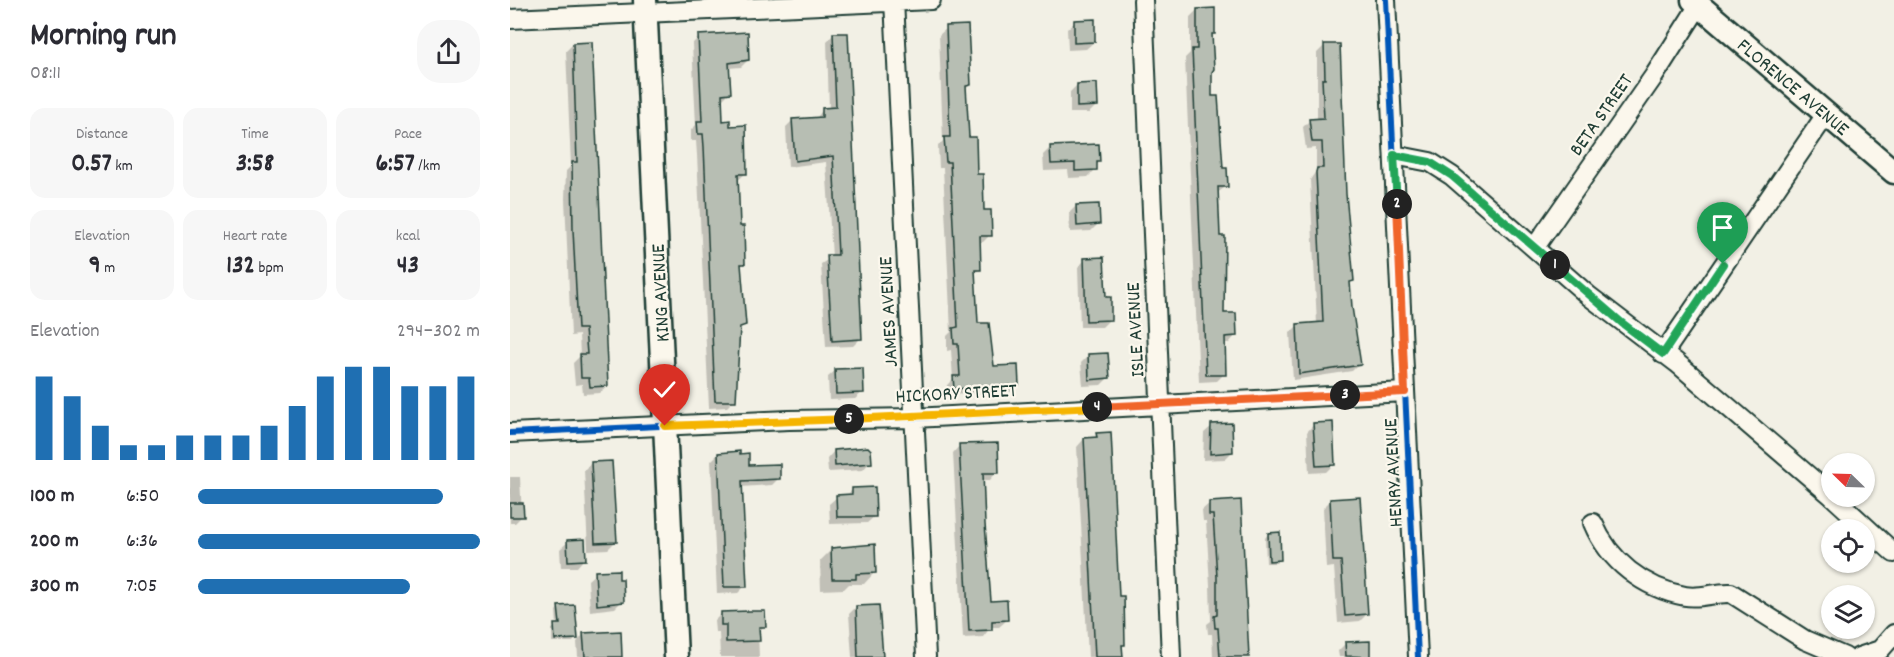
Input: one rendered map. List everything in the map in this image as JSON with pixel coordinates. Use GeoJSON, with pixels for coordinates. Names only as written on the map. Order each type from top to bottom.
{"type":"FeatureCollection","features":[{"type":"Feature","properties":{"kind":"street"},"geometry":{"type":"LineString","coordinates":[[510,19],[645,7],[931,0]]}},
{"type":"Feature","properties":{"kind":"street","name":"ISLE AVENUE"},"geometry":{"type":"LineString","coordinates":[[1143,0],[1171,657]]}},
{"type":"Feature","properties":{"kind":"street","name":"HENRY AVENUE"},"geometry":{"type":"LineString","coordinates":[[1386,0],[1418,657]]}},
{"type":"Feature","properties":{"kind":"street","name":"JAMES AVENUE"},"geometry":{"type":"LineString","coordinates":[[894,1],[926,657]]}},
{"type":"Feature","properties":{"kind":"street","name":"FLORENCE AVENUE"},"geometry":{"type":"LineString","coordinates":[[1696,3],[1894,172]]}},
{"type":"Feature","properties":{"kind":"street","name":"BETA STREET"},"geometry":{"type":"LineString","coordinates":[[1534,247],[1654,76],[1696,3]]}},
{"type":"Feature","properties":{"kind":"street","name":"KING AVENUE"},"geometry":{"type":"LineString","coordinates":[[645,7],[676,657]]}},
{"type":"Feature","properties":{"kind":"street"},"geometry":{"type":"LineString","coordinates":[[1663,354],[1827,113]]}},
{"type":"Feature","properties":{"kind":"street"},"geometry":{"type":"LineString","coordinates":[[1394,155],[1418,157],[1438,166],[1622,323],[1663,354],[1821,487]]}},
{"type":"Feature","properties":{"kind":"street","name":"HICKORY STREET"},"geometry":{"type":"LineString","coordinates":[[510,433],[914,418],[1405,392]]}},
{"type":"Feature","properties":{"kind":"street"},"geometry":{"type":"LineString","coordinates":[[1844,507],[1894,553]]}},
{"type":"Feature","properties":{"kind":"street"},"geometry":{"type":"LineString","coordinates":[[1593,523],[1609,554],[1639,578],[1685,596],[1704,597],[1731,593],[1823,653],[1845,657]]}},
{"type":"Feature","properties":{"kind":"street"},"geometry":{"type":"LineString","coordinates":[[1859,657],[1880,650],[1894,634]]}},
{"type":"Feature","properties":{"kind":"building"},"geometry":{"type":"Polygon","coordinates":[[[1215,8],[1215,34],[1212,34],[1214,69],[1212,96],[1218,96],[1223,168],[1227,168],[1228,187],[1218,187],[1220,236],[1225,236],[1224,313],[1236,313],[1237,336],[1225,337],[1226,375],[1206,375],[1192,49],[1197,49],[1197,9],[1215,8]]]}},
{"type":"Feature","properties":{"kind":"building"},"geometry":{"type":"Polygon","coordinates":[[[1095,19],[1095,42],[1074,43],[1074,20],[1095,19]]]}},
{"type":"Feature","properties":{"kind":"building"},"geometry":{"type":"Polygon","coordinates":[[[968,25],[971,85],[966,86],[969,137],[976,137],[977,174],[983,174],[984,210],[991,210],[992,236],[980,236],[981,270],[975,270],[978,323],[989,323],[994,366],[1018,365],[1019,385],[954,389],[953,376],[960,376],[958,344],[954,344],[953,328],[958,327],[950,162],[946,162],[944,137],[950,137],[946,26],[968,25]]]}},
{"type":"Feature","properties":{"kind":"building"},"geometry":{"type":"Polygon","coordinates":[[[748,32],[749,60],[729,63],[731,93],[722,94],[723,121],[730,120],[730,126],[746,125],[747,174],[738,174],[740,226],[744,226],[745,264],[741,264],[746,325],[740,327],[736,401],[715,401],[704,147],[703,134],[698,134],[697,121],[702,121],[698,35],[748,32]]]}},
{"type":"Feature","properties":{"kind":"building"},"geometry":{"type":"Polygon","coordinates":[[[833,33],[848,33],[862,339],[832,341],[827,255],[838,255],[833,156],[795,161],[792,119],[822,117],[822,108],[836,107],[833,33]]]}},
{"type":"Feature","properties":{"kind":"building"},"geometry":{"type":"Polygon","coordinates":[[[592,42],[608,386],[590,387],[589,378],[581,378],[580,354],[587,354],[585,329],[578,329],[572,162],[577,162],[573,43],[592,42]]]}},
{"type":"Feature","properties":{"kind":"building"},"geometry":{"type":"Polygon","coordinates":[[[1324,44],[1340,44],[1346,194],[1354,281],[1350,282],[1361,365],[1299,374],[1297,324],[1323,322],[1316,172],[1317,168],[1323,168],[1322,142],[1312,142],[1309,119],[1324,118],[1322,79],[1325,79],[1324,44]]]}},
{"type":"Feature","properties":{"kind":"building"},"geometry":{"type":"Polygon","coordinates":[[[1097,83],[1098,106],[1077,107],[1077,84],[1097,83]]]}},
{"type":"Feature","properties":{"kind":"building"},"geometry":{"type":"Polygon","coordinates":[[[1099,144],[1100,162],[1097,162],[1097,170],[1075,171],[1075,163],[1051,164],[1050,146],[1099,144]]]}},
{"type":"Feature","properties":{"kind":"building"},"geometry":{"type":"Polygon","coordinates":[[[1099,204],[1100,224],[1077,226],[1076,205],[1099,204]]]}},
{"type":"Feature","properties":{"kind":"building"},"geometry":{"type":"Polygon","coordinates":[[[1104,257],[1106,297],[1111,297],[1111,320],[1086,321],[1084,258],[1104,257]]]}},
{"type":"Feature","properties":{"kind":"building"},"geometry":{"type":"Polygon","coordinates":[[[1108,353],[1110,378],[1089,380],[1088,354],[1108,353]]]}},
{"type":"Feature","properties":{"kind":"building"},"geometry":{"type":"Polygon","coordinates":[[[863,368],[864,393],[836,394],[835,369],[863,368]]]}},
{"type":"Feature","properties":{"kind":"building"},"geometry":{"type":"Polygon","coordinates":[[[1333,422],[1335,465],[1316,466],[1313,423],[1333,422]]]}},
{"type":"Feature","properties":{"kind":"building"},"geometry":{"type":"Polygon","coordinates":[[[1232,423],[1233,452],[1210,454],[1211,424],[1232,423]]]}},
{"type":"Feature","properties":{"kind":"building"},"geometry":{"type":"Polygon","coordinates":[[[1111,432],[1119,596],[1124,596],[1125,645],[1122,645],[1123,657],[1095,657],[1084,438],[1097,437],[1096,433],[1111,432]]]}},
{"type":"Feature","properties":{"kind":"building"},"geometry":{"type":"Polygon","coordinates":[[[998,443],[999,473],[983,473],[985,524],[991,601],[1007,600],[1008,620],[992,621],[992,630],[969,631],[959,444],[998,443]]]}},
{"type":"Feature","properties":{"kind":"building"},"geometry":{"type":"Polygon","coordinates":[[[868,447],[871,450],[872,463],[835,466],[834,450],[868,447]]]}},
{"type":"Feature","properties":{"kind":"building"},"geometry":{"type":"Polygon","coordinates":[[[740,451],[740,454],[749,453],[749,465],[780,464],[780,479],[742,481],[747,587],[724,587],[718,453],[740,451]]]}},
{"type":"Feature","properties":{"kind":"building"},"geometry":{"type":"Polygon","coordinates":[[[612,461],[617,542],[595,543],[591,462],[612,461]]]}},
{"type":"Feature","properties":{"kind":"building"},"geometry":{"type":"Polygon","coordinates":[[[875,487],[876,517],[837,517],[836,495],[852,494],[852,488],[875,487]]]}},
{"type":"Feature","properties":{"kind":"building"},"geometry":{"type":"Polygon","coordinates":[[[1360,497],[1368,614],[1345,616],[1341,561],[1333,561],[1330,499],[1360,497]]]}},
{"type":"Feature","properties":{"kind":"building"},"geometry":{"type":"Polygon","coordinates":[[[1241,500],[1249,657],[1220,657],[1218,628],[1215,628],[1214,616],[1217,615],[1217,577],[1213,515],[1209,515],[1209,502],[1241,500]]]}},
{"type":"Feature","properties":{"kind":"building"},"geometry":{"type":"Polygon","coordinates":[[[510,503],[523,503],[524,517],[510,517],[510,503]]]}},
{"type":"Feature","properties":{"kind":"building"},"geometry":{"type":"Polygon","coordinates":[[[1280,532],[1281,560],[1269,561],[1268,533],[1280,532]]]}},
{"type":"Feature","properties":{"kind":"building"},"geometry":{"type":"Polygon","coordinates":[[[585,539],[586,560],[568,561],[567,540],[585,539]]]}},
{"type":"Feature","properties":{"kind":"building"},"geometry":{"type":"Polygon","coordinates":[[[875,544],[876,573],[856,574],[856,579],[832,579],[831,548],[875,544]]]}},
{"type":"Feature","properties":{"kind":"building"},"geometry":{"type":"Polygon","coordinates":[[[619,570],[619,579],[623,579],[624,602],[597,605],[595,571],[619,570]]]}},
{"type":"Feature","properties":{"kind":"building"},"geometry":{"type":"Polygon","coordinates":[[[575,605],[578,639],[555,640],[554,624],[560,624],[558,606],[575,605]]]}},
{"type":"Feature","properties":{"kind":"building"},"geometry":{"type":"Polygon","coordinates":[[[879,605],[883,657],[858,657],[856,606],[879,605]]]}},
{"type":"Feature","properties":{"kind":"building"},"geometry":{"type":"Polygon","coordinates":[[[765,611],[766,627],[759,627],[760,641],[726,642],[726,625],[721,625],[721,612],[765,611]]]}},
{"type":"Feature","properties":{"kind":"building"},"geometry":{"type":"Polygon","coordinates":[[[621,631],[622,657],[585,657],[583,633],[621,631]]]}},
{"type":"Feature","properties":{"kind":"building"},"geometry":{"type":"Polygon","coordinates":[[[1370,641],[1370,657],[1346,656],[1345,642],[1370,641]]]}},
{"type":"Feature","properties":{"kind":"cycle path"},"geometry":{"type":"LineString","coordinates":[[1386,0],[1418,657]]}},
{"type":"Feature","properties":{"kind":"cycle path"},"geometry":{"type":"LineString","coordinates":[[510,433],[789,420],[914,418],[1405,392]]}},
{"type":"Feature","properties":{"kind":"route"},"geometry":{"type":"LineString","coordinates":[[665,426],[789,420],[914,418],[1405,392],[1394,155],[1418,157],[1452,176],[1589,296],[1663,354],[1723,264]]}}]}
